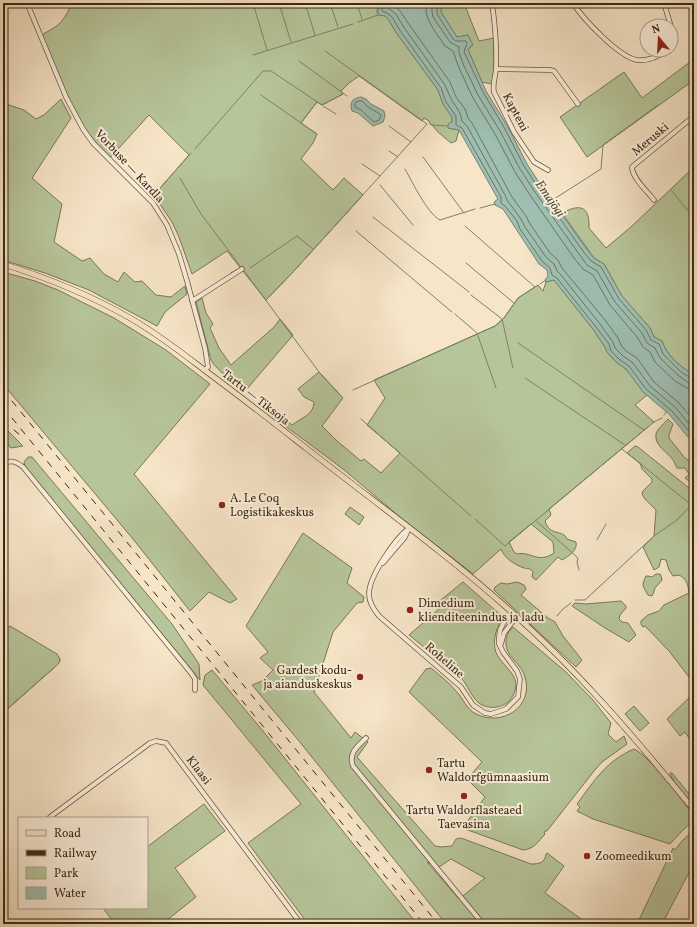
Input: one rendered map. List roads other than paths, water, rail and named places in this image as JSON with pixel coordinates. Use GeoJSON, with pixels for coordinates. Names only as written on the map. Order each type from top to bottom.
{"type":"FeatureCollection","features":[{"type":"Feature","properties":{"kind":"main road","name":"Tartu — Tiksoja"},"geometry":{"type":"LineString","coordinates":[[3,264],[47,278],[103,303],[156,334],[206,370],[475,580],[528,626],[589,686],[656,763],[694,810]]}},
{"type":"Feature","properties":{"kind":"street","name":"Vorbuse — Kardla"},"geometry":{"type":"LineString","coordinates":[[27,3],[66,97],[83,129],[102,152],[153,203],[161,214],[173,238],[179,254],[205,348],[208,367],[206,370]]}},
{"type":"Feature","properties":{"kind":"street","name":"Kapteni"},"geometry":{"type":"LineString","coordinates":[[492,3],[495,22],[496,69],[493,87],[494,92],[514,132],[534,162],[548,170]]}},
{"type":"Feature","properties":{"kind":"street"},"geometry":{"type":"LineString","coordinates":[[573,3],[587,21],[602,36],[629,57],[636,60],[647,60],[652,58]]}},
{"type":"Feature","properties":{"kind":"street"},"geometry":{"type":"LineString","coordinates":[[664,3],[668,18]]}},
{"type":"Feature","properties":{"kind":"street"},"geometry":{"type":"LineString","coordinates":[[496,69],[554,71],[578,104]]}},
{"type":"Feature","properties":{"kind":"street","name":"Meruski"},"geometry":{"type":"LineString","coordinates":[[654,200],[636,178],[632,172],[632,168],[694,116]]}},
{"type":"Feature","properties":{"kind":"street"},"geometry":{"type":"LineString","coordinates":[[192,301],[242,269]]}},
{"type":"Feature","properties":{"kind":"street"},"geometry":{"type":"LineString","coordinates":[[3,463],[11,460],[23,467],[191,673],[195,679],[195,690]]}},
{"type":"Feature","properties":{"kind":"street","name":"Roheline"},"geometry":{"type":"LineString","coordinates":[[409,528],[405,537],[387,560],[381,564],[372,578],[369,594],[371,604],[376,612],[461,687],[473,705],[491,714],[506,709],[518,698],[520,684],[518,672],[505,656],[500,647]]}},
{"type":"Feature","properties":{"kind":"street"},"geometry":{"type":"LineString","coordinates":[[500,647],[500,630],[506,619],[515,615]]}},
{"type":"Feature","properties":{"kind":"street"},"geometry":{"type":"LineString","coordinates":[[500,647],[504,633],[514,620],[515,615]]}},
{"type":"Feature","properties":{"kind":"street"},"geometry":{"type":"LineString","coordinates":[[511,623],[520,623],[528,626]]}},
{"type":"Feature","properties":{"kind":"street"},"geometry":{"type":"LineString","coordinates":[[366,738],[353,753],[351,761],[353,766],[483,924]]}},
{"type":"Feature","properties":{"kind":"street","name":"Klaasi"},"geometry":{"type":"LineString","coordinates":[[50,817],[150,743],[156,741],[166,743],[300,924]]}},
{"type":"Feature","properties":{"kind":"water"},"geometry":{"type":"Polygon","coordinates":[[[378,3],[441,3],[441,12],[457,37],[468,35],[473,45],[468,50],[486,91],[508,127],[527,164],[542,187],[594,258],[604,264],[622,296],[650,328],[654,337],[662,341],[667,352],[675,361],[694,375],[694,442],[687,436],[669,414],[643,392],[626,369],[616,362],[607,352],[593,329],[554,280],[546,282],[545,280],[548,276],[547,270],[539,264],[503,209],[495,205],[494,202],[498,199],[459,130],[448,128],[448,124],[452,122],[452,117],[443,104],[438,90],[395,31],[389,20],[385,16],[378,15],[378,3]]]}},
{"type":"Feature","properties":{"kind":"water"},"geometry":{"type":"Polygon","coordinates":[[[361,97],[384,111],[385,116],[383,122],[373,126],[358,113],[352,111],[352,101],[361,97]]]}},
{"type":"Feature","properties":{"kind":"waterway"},"geometry":{"type":"LineString","coordinates":[[253,3],[267,50]]}},
{"type":"Feature","properties":{"kind":"waterway"},"geometry":{"type":"LineString","coordinates":[[279,3],[291,42]]}},
{"type":"Feature","properties":{"kind":"waterway"},"geometry":{"type":"LineString","coordinates":[[305,3],[315,35]]}},
{"type":"Feature","properties":{"kind":"waterway"},"geometry":{"type":"LineString","coordinates":[[330,3],[338,27]]}},
{"type":"Feature","properties":{"kind":"waterway"},"geometry":{"type":"LineString","coordinates":[[357,3],[362,19]]}},
{"type":"Feature","properties":{"kind":"waterway"},"geometry":{"type":"LineString","coordinates":[[358,22],[378,15]]}},
{"type":"Feature","properties":{"kind":"waterway"},"geometry":{"type":"LineString","coordinates":[[253,55],[353,24]]}},
{"type":"Feature","properties":{"kind":"waterway"},"geometry":{"type":"LineString","coordinates":[[266,300],[427,124],[325,51]]}},
{"type":"Feature","properties":{"kind":"waterway"},"geometry":{"type":"LineString","coordinates":[[299,61],[347,96]]}},
{"type":"Feature","properties":{"kind":"waterway"},"geometry":{"type":"LineString","coordinates":[[195,149],[263,71],[271,71],[322,105],[343,94]]}},
{"type":"Feature","properties":{"kind":"waterway"},"geometry":{"type":"LineString","coordinates":[[261,95],[301,123],[317,102]]}},
{"type":"Feature","properties":{"kind":"waterway","name":"Emajõgi"},"geometry":{"type":"LineString","coordinates":[[551,201],[601,169],[603,145],[658,105]]}},
{"type":"Feature","properties":{"kind":"waterway"},"geometry":{"type":"LineString","coordinates":[[323,106],[336,114]]}},
{"type":"Feature","properties":{"kind":"waterway"},"geometry":{"type":"LineString","coordinates":[[301,123],[317,134]]}},
{"type":"Feature","properties":{"kind":"waterway"},"geometry":{"type":"LineString","coordinates":[[432,125],[447,126]]}},
{"type":"Feature","properties":{"kind":"waterway"},"geometry":{"type":"LineString","coordinates":[[389,126],[411,142]]}},
{"type":"Feature","properties":{"kind":"waterway"},"geometry":{"type":"LineString","coordinates":[[389,151],[398,157]]}},
{"type":"Feature","properties":{"kind":"waterway"},"geometry":{"type":"LineString","coordinates":[[154,195],[191,153]]}},
{"type":"Feature","properties":{"kind":"waterway"},"geometry":{"type":"LineString","coordinates":[[423,157],[464,213]]}},
{"type":"Feature","properties":{"kind":"waterway"},"geometry":{"type":"LineString","coordinates":[[362,164],[380,176]]}},
{"type":"Feature","properties":{"kind":"waterway"},"geometry":{"type":"LineString","coordinates":[[405,169],[425,204],[440,220],[475,209]]}},
{"type":"Feature","properties":{"kind":"waterway"},"geometry":{"type":"LineString","coordinates":[[180,178],[201,214],[241,267],[231,273]]}},
{"type":"Feature","properties":{"kind":"waterway"},"geometry":{"type":"LineString","coordinates":[[380,185],[413,225]]}},
{"type":"Feature","properties":{"kind":"waterway"},"geometry":{"type":"LineString","coordinates":[[671,190],[694,218]]}},
{"type":"Feature","properties":{"kind":"waterway"},"geometry":{"type":"LineString","coordinates":[[480,208],[495,204]]}},
{"type":"Feature","properties":{"kind":"waterway"},"geometry":{"type":"LineString","coordinates":[[373,217],[469,292]]}},
{"type":"Feature","properties":{"kind":"waterway"},"geometry":{"type":"LineString","coordinates":[[353,390],[495,326],[504,318],[518,298],[535,287],[465,226]]}},
{"type":"Feature","properties":{"kind":"waterway"},"geometry":{"type":"LineString","coordinates":[[356,231],[452,312]]}},
{"type":"Feature","properties":{"kind":"waterway"},"geometry":{"type":"LineString","coordinates":[[250,268],[297,236],[313,249]]}},
{"type":"Feature","properties":{"kind":"waterway"},"geometry":{"type":"LineString","coordinates":[[466,263],[514,303]]}},
{"type":"Feature","properties":{"kind":"waterway"},"geometry":{"type":"LineString","coordinates":[[244,271],[319,372],[340,395]]}},
{"type":"Feature","properties":{"kind":"waterway"},"geometry":{"type":"LineString","coordinates":[[540,284],[546,280]]}},
{"type":"Feature","properties":{"kind":"waterway"},"geometry":{"type":"LineString","coordinates":[[471,295],[502,319],[513,368]]}},
{"type":"Feature","properties":{"kind":"waterway"},"geometry":{"type":"LineString","coordinates":[[455,314],[477,333],[496,388]]}},
{"type":"Feature","properties":{"kind":"waterway"},"geometry":{"type":"LineString","coordinates":[[518,343],[644,430]]}},
{"type":"Feature","properties":{"kind":"waterway"},"geometry":{"type":"LineString","coordinates":[[525,378],[625,445]]}},
{"type":"Feature","properties":{"kind":"waterway"},"geometry":{"type":"LineString","coordinates":[[664,415],[667,411]]}},
{"type":"Feature","properties":{"kind":"waterway"},"geometry":{"type":"LineString","coordinates":[[654,422],[662,418]]}},
{"type":"Feature","properties":{"kind":"waterway"},"geometry":{"type":"LineString","coordinates":[[361,419],[471,516]]}},
{"type":"Feature","properties":{"kind":"waterway"},"geometry":{"type":"LineString","coordinates":[[475,519],[505,546],[648,427]]}},
{"type":"Feature","properties":{"kind":"waterway"},"geometry":{"type":"LineString","coordinates":[[622,449],[694,507]]}},
{"type":"Feature","properties":{"kind":"waterway"},"geometry":{"type":"LineString","coordinates":[[575,600],[585,600],[654,536],[677,520],[694,502]]}},
{"type":"Feature","properties":{"kind":"waterway"},"geometry":{"type":"LineString","coordinates":[[535,520],[576,556],[578,559],[577,562],[579,570]]}},
{"type":"Feature","properties":{"kind":"waterway"},"geometry":{"type":"LineString","coordinates":[[597,540],[606,524]]}},
{"type":"Feature","properties":{"kind":"waterway"},"geometry":{"type":"LineString","coordinates":[[557,616],[571,603]]}},
{"type":"Feature","properties":{"kind":"waterway"},"geometry":{"type":"LineString","coordinates":[[3,713],[56,666],[60,659]]}},
{"type":"Feature","properties":{"kind":"railway"},"geometry":{"type":"LineString","coordinates":[[3,390],[438,924]]}},
{"type":"Feature","properties":{"kind":"railway"},"geometry":{"type":"LineString","coordinates":[[3,407],[424,924]]}},
{"type":"Feature","properties":{"kind":"railway"},"geometry":{"type":"LineString","coordinates":[[3,421],[20,435]]}},
{"type":"Feature","properties":{"kind":"place","name":"A. Le Coq Logistikakeskus"},"geometry":{"type":"Point","coordinates":[222,505]}},
{"type":"Feature","properties":{"kind":"place","name":"Dimedium klienditeenindus ja ladu"},"geometry":{"type":"Point","coordinates":[410,610]}},
{"type":"Feature","properties":{"kind":"place","name":"Gardest kodu- ja aianduskeskus"},"geometry":{"type":"Point","coordinates":[360,677]}},
{"type":"Feature","properties":{"kind":"place","name":"Tartu Waldorfgümnaasium"},"geometry":{"type":"Point","coordinates":[429,770]}},
{"type":"Feature","properties":{"kind":"place","name":"Tartu Waldorflasteaed Taevasina"},"geometry":{"type":"Point","coordinates":[464,796]}},
{"type":"Feature","properties":{"kind":"place","name":"Zoomeedikum"},"geometry":{"type":"Point","coordinates":[587,856]}}]}
